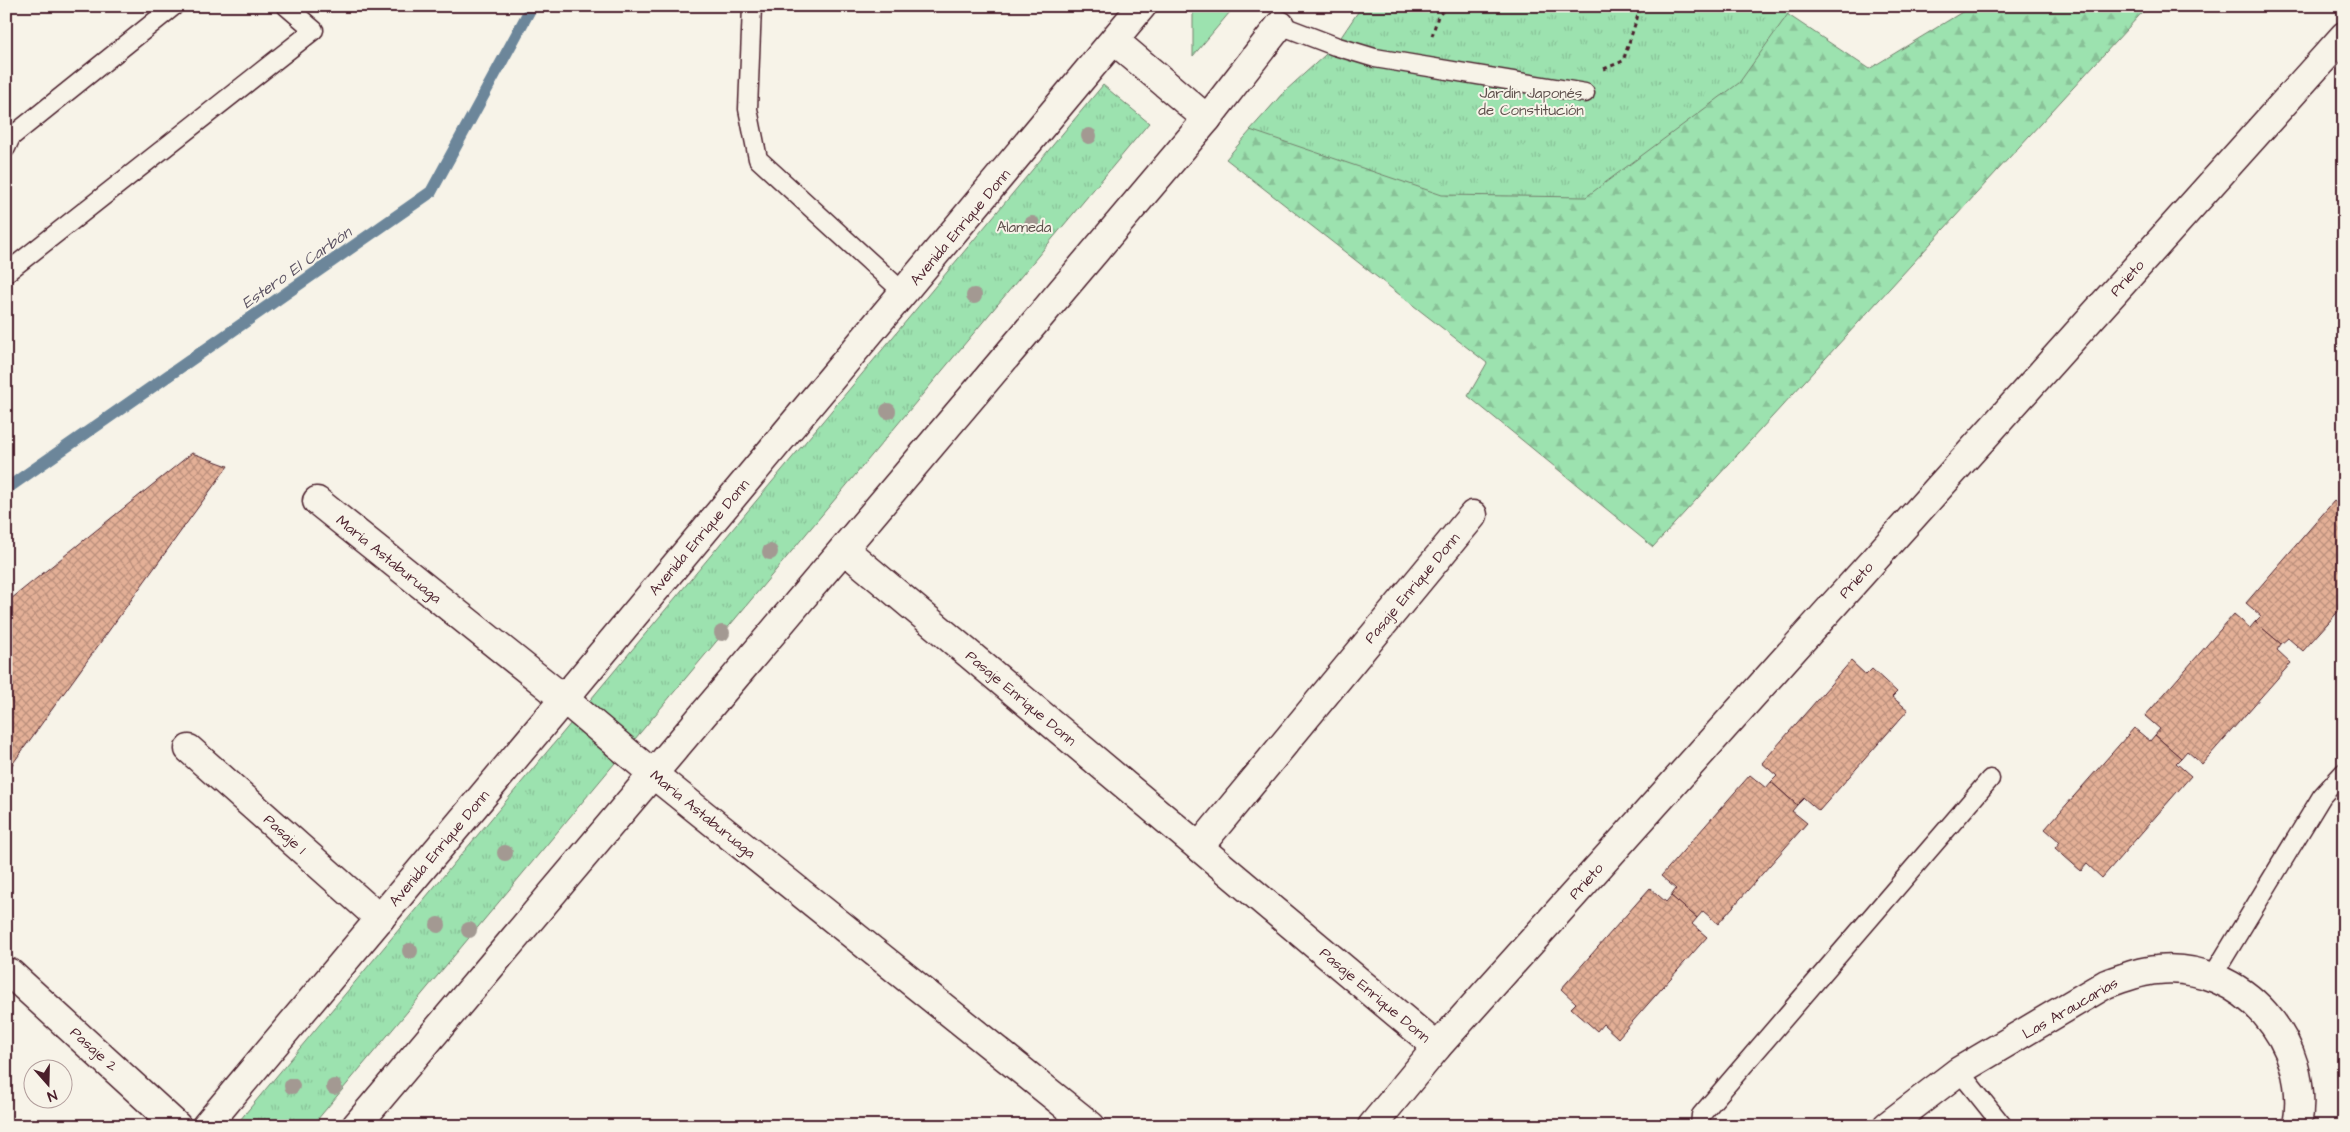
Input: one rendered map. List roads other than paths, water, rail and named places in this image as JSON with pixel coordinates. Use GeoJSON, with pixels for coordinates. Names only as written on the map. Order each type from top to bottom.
{"type":"FeatureCollection","features":[{"type":"Feature","properties":{"kind":"street","name":"Avenida Enrique Donn"},"geometry":{"type":"LineString","coordinates":[[206,1126],[1115,41],[1142,6]]}},
{"type":"Feature","properties":{"kind":"street"},"geometry":{"type":"LineString","coordinates":[[356,1126],[1207,119],[1280,25]]}},
{"type":"Feature","properties":{"kind":"street","name":"Prieto"},"geometry":{"type":"LineString","coordinates":[[1372,1126],[1437,1047],[2344,36]]}},
{"type":"Feature","properties":{"kind":"street"},"geometry":{"type":"LineString","coordinates":[[1115,41],[1207,119]]}},
{"type":"Feature","properties":{"kind":"street","name":"María Astaburuaga"},"geometry":{"type":"LineString","coordinates":[[317,501],[1091,1126]]}},
{"type":"Feature","properties":{"kind":"street","name":"Pasaje Enrique Donn"},"geometry":{"type":"LineString","coordinates":[[1199,847],[1473,515]]}},
{"type":"Feature","properties":{"kind":"street","name":"Pasaje Enrique Donn"},"geometry":{"type":"LineString","coordinates":[[844,549],[1437,1047]]}},
{"type":"Feature","properties":{"kind":"street","name":"Pasaje 1"},"geometry":{"type":"LineString","coordinates":[[189,749],[380,918]]}},
{"type":"Feature","properties":{"kind":"street","name":"Las Araucarias"},"geometry":{"type":"LineString","coordinates":[[1886,1126],[1959,1071],[2106,984],[2131,974],[2158,969],[2186,970],[2212,977],[2235,987],[2256,1003],[2273,1022],[2286,1043],[2295,1066],[2299,1091],[2296,1126]]}},
{"type":"Feature","properties":{"kind":"street","name":"Pasaje 2"},"geometry":{"type":"LineString","coordinates":[[10,973],[177,1126]]}},
{"type":"Feature","properties":{"kind":"lane"},"geometry":{"type":"LineString","coordinates":[[6,148],[11,137],[174,6]]}},
{"type":"Feature","properties":{"kind":"lane"},"geometry":{"type":"LineString","coordinates":[[6,272],[314,30],[286,6]]}},
{"type":"Feature","properties":{"kind":"lane"},"geometry":{"type":"LineString","coordinates":[[752,6],[748,109],[758,159],[904,293]]}},
{"type":"Feature","properties":{"kind":"lane"},"geometry":{"type":"LineString","coordinates":[[1280,25],[1335,46],[1376,58],[1585,93]]}},
{"type":"Feature","properties":{"kind":"lane"},"geometry":{"type":"LineString","coordinates":[[2212,977],[2322,796],[2344,772]]}},
{"type":"Feature","properties":{"kind":"lane"},"geometry":{"type":"LineString","coordinates":[[1700,1126],[1701,1115],[1990,779]]}},
{"type":"Feature","properties":{"kind":"lane"},"geometry":{"type":"LineString","coordinates":[[1959,1071],[2003,1126]]}},
{"type":"Feature","properties":{"kind":"waterway","name":"Estero El Carbón"},"geometry":{"type":"LineString","coordinates":[[6,489],[431,192],[532,6]]}},
{"type":"Feature","properties":{"kind":"park label","name":"Jardín Japonés de Constitución"},"geometry":{"type":"Point","coordinates":[1531,102]}},
{"type":"Feature","properties":{"kind":"park label","name":"Alameda"},"geometry":{"type":"Point","coordinates":[1024,227]}}]}
